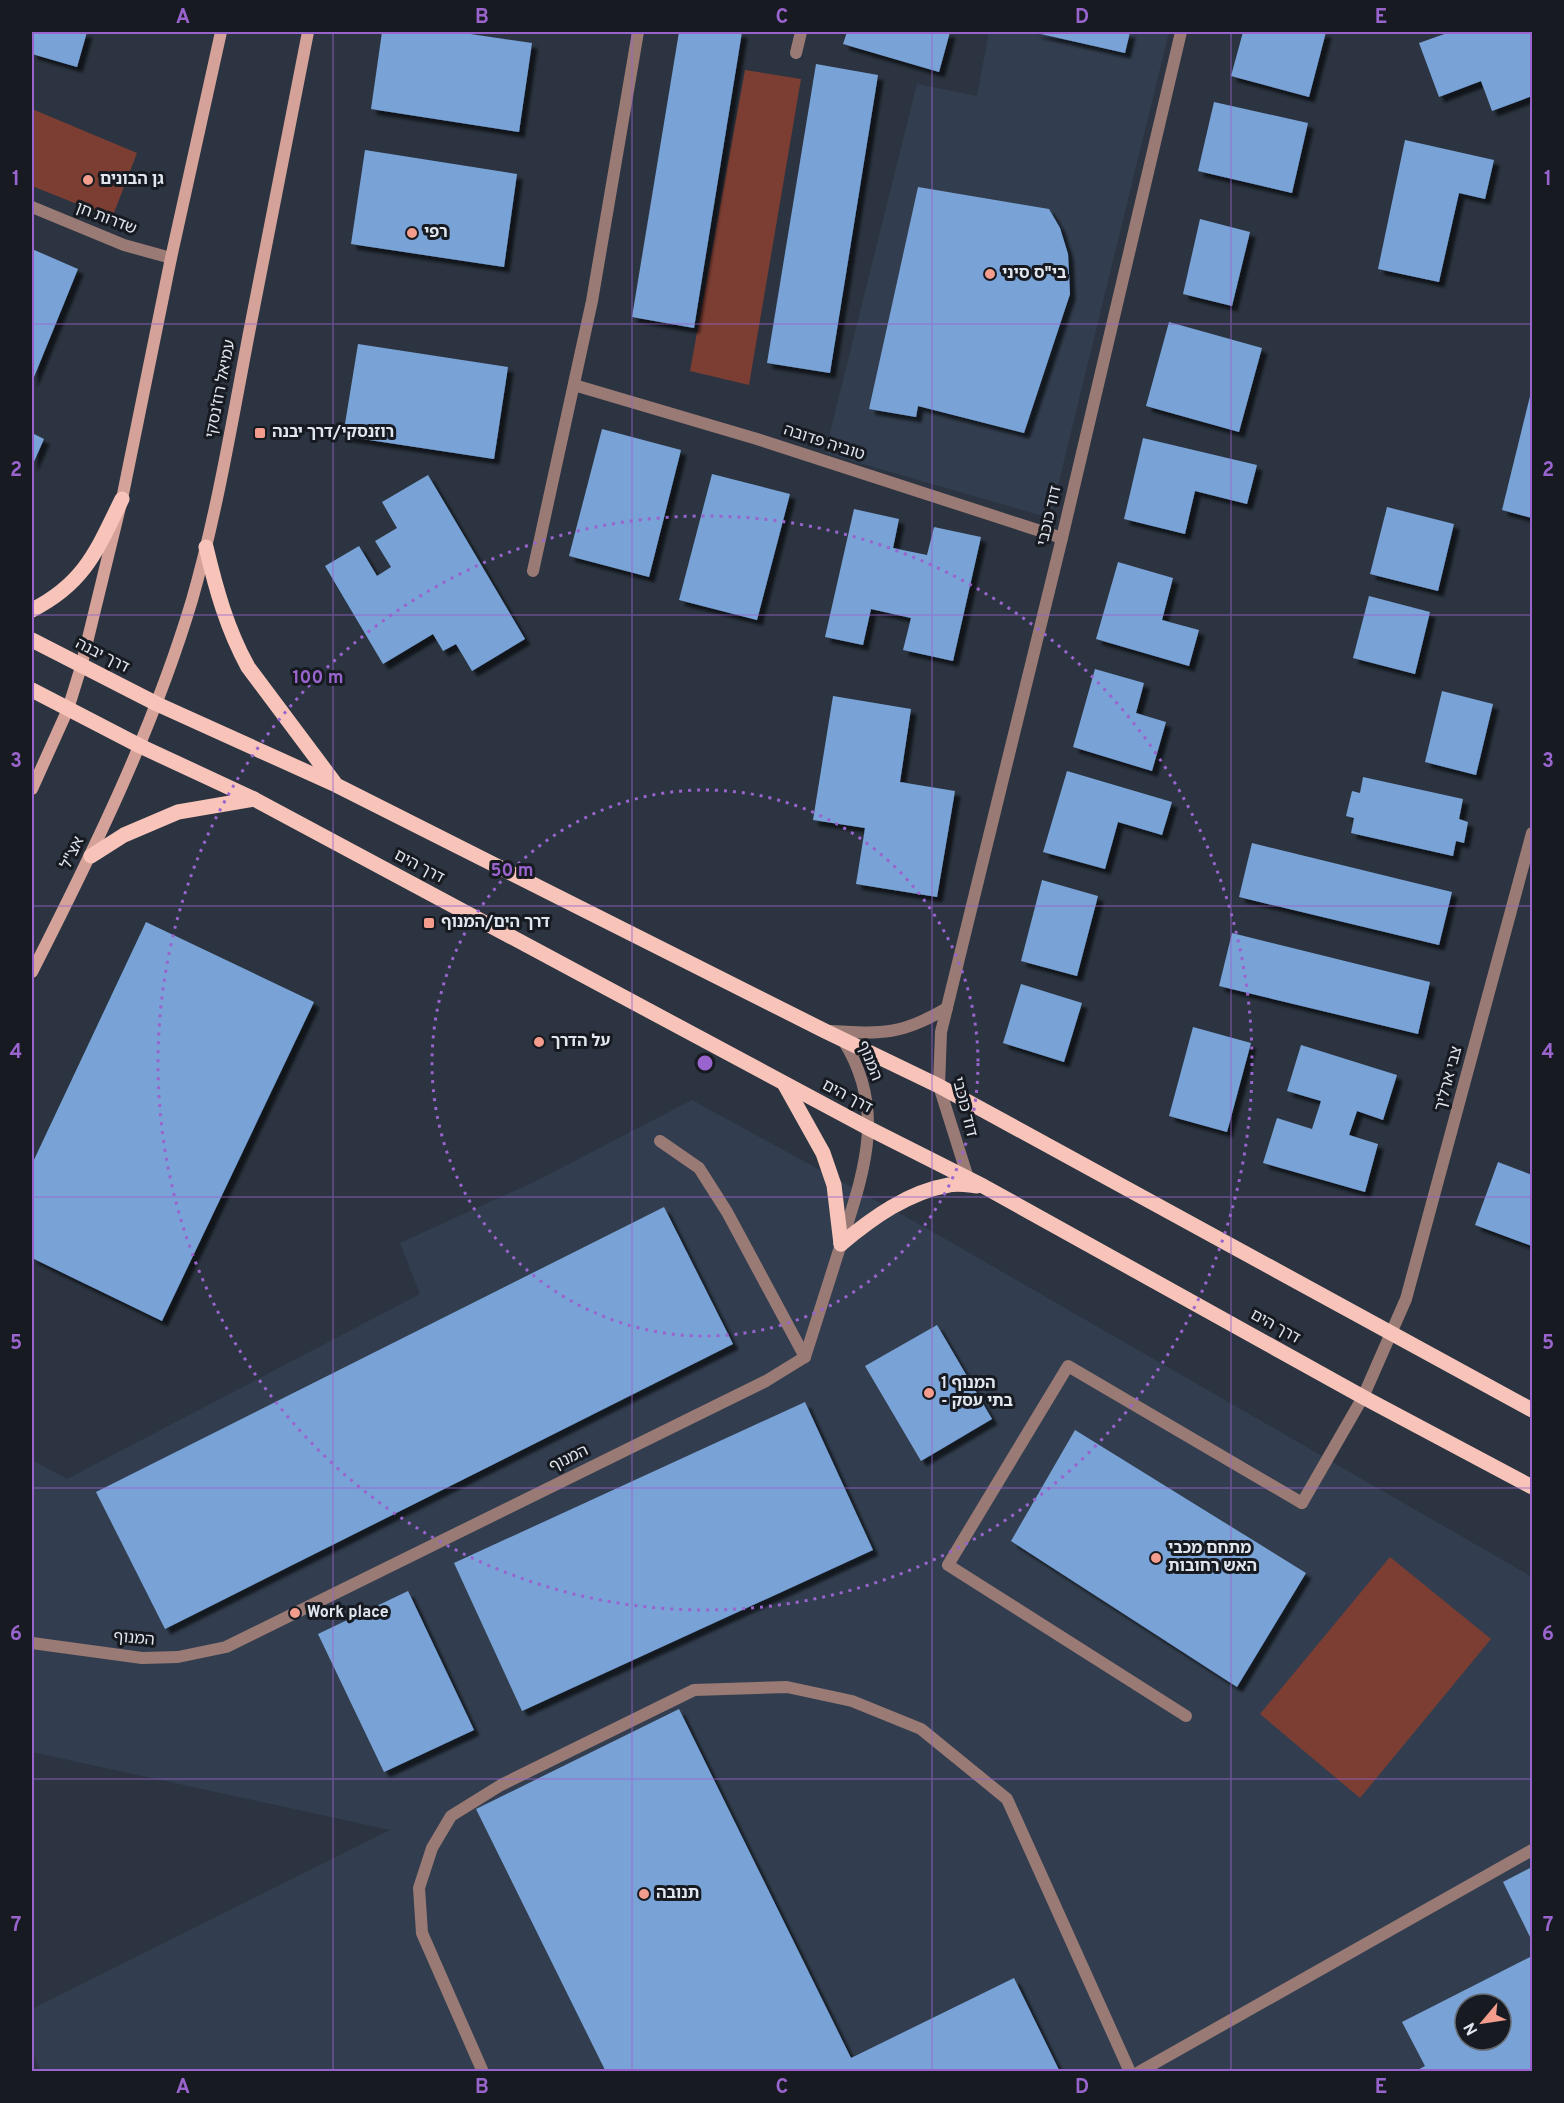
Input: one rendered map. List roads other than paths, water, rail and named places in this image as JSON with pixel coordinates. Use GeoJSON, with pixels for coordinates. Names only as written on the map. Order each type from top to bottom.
{"type":"FeatureCollection","features":[{"type":"Feature","properties":{"kind":"main road"},"geometry":{"type":"LineString","coordinates":[[32,610],[53,599],[84,569],[97,550],[122,499]]}},
{"type":"Feature","properties":{"kind":"main road"},"geometry":{"type":"LineString","coordinates":[[206,547],[213,580],[236,646],[260,684],[336,785]]}},
{"type":"Feature","properties":{"kind":"main road","name":"דרך יבנה"},"geometry":{"type":"LineString","coordinates":[[32,640],[157,704]]}},
{"type":"Feature","properties":{"kind":"main road"},"geometry":{"type":"LineString","coordinates":[[32,690],[140,746]]}},
{"type":"Feature","properties":{"kind":"main road"},"geometry":{"type":"LineString","coordinates":[[157,704],[336,785],[939,1086],[1533,1410]]}},
{"type":"Feature","properties":{"kind":"main road","name":"דרך הים"},"geometry":{"type":"LineString","coordinates":[[140,746],[254,799],[868,1128],[968,1178],[1362,1397],[1533,1487]]}},
{"type":"Feature","properties":{"kind":"main road"},"geometry":{"type":"LineString","coordinates":[[91,856],[124,835],[178,812],[254,799]]}},
{"type":"Feature","properties":{"kind":"main road"},"geometry":{"type":"LineString","coordinates":[[784,1083],[823,1153],[834,1185],[841,1244]]}},
{"type":"Feature","properties":{"kind":"main road"},"geometry":{"type":"LineString","coordinates":[[841,1244],[873,1218],[909,1198],[951,1184],[983,1186]]}},
{"type":"Feature","properties":{"kind":"street"},"geometry":{"type":"LineString","coordinates":[[32,789],[68,709],[81,667],[122,499],[171,258],[221,32]]}},
{"type":"Feature","properties":{"kind":"street","name":"עמיאל רוז'נסקי"},"geometry":{"type":"LineString","coordinates":[[140,746],[178,644],[206,547],[308,32]]}},
{"type":"Feature","properties":{"kind":"street"},"geometry":{"type":"LineString","coordinates":[[533,571],[592,301],[638,32]]}},
{"type":"Feature","properties":{"kind":"street"},"geometry":{"type":"LineString","coordinates":[[796,53],[801,32]]}},
{"type":"Feature","properties":{"kind":"street","name":"דוד כוכבי"},"geometry":{"type":"LineString","coordinates":[[968,1178],[939,1086],[941,1032],[1062,538],[1181,32]]}},
{"type":"Feature","properties":{"kind":"street","name":"שדרות חן"},"geometry":{"type":"LineString","coordinates":[[32,207],[124,245],[171,258]]}},
{"type":"Feature","properties":{"kind":"street","name":"טוביה פדובה"},"geometry":{"type":"LineString","coordinates":[[574,385],[757,439],[1062,538]]}},
{"type":"Feature","properties":{"kind":"street","name":"אצ\"ל"},"geometry":{"type":"LineString","coordinates":[[32,972],[91,856],[140,746]]}},
{"type":"Feature","properties":{"kind":"street","name":"צבי ארליך"},"geometry":{"type":"LineString","coordinates":[[1186,1716],[948,1565],[1068,1366],[1302,1503],[1362,1397],[1406,1299],[1533,833]]}},
{"type":"Feature","properties":{"kind":"street"},"geometry":{"type":"LineString","coordinates":[[825,1031],[881,1034],[900,1030],[928,1019],[947,1008]]}},
{"type":"Feature","properties":{"kind":"street","name":"המנוף"},"geometry":{"type":"LineString","coordinates":[[32,1643],[142,1658],[178,1657],[226,1647],[766,1381],[805,1357],[863,1174],[868,1128],[866,1097],[854,1058],[843,1040]]}},
{"type":"Feature","properties":{"kind":"street"},"geometry":{"type":"LineString","coordinates":[[660,1142],[699,1168],[727,1212],[805,1357]]}},
{"type":"Feature","properties":{"kind":"street"},"geometry":{"type":"LineString","coordinates":[[483,2072],[422,1933],[418,1888],[432,1848],[451,1816],[501,1785],[694,1690],[787,1686],[852,1701],[921,1730],[1007,1799],[1130,2072]]}},
{"type":"Feature","properties":{"kind":"street"},"geometry":{"type":"LineString","coordinates":[[1139,2072],[1533,1850]]}},
{"type":"Feature","properties":{"kind":"place","name":"גן הבונים"},"geometry":{"type":"Point","coordinates":[88,180]}},
{"type":"Feature","properties":{"kind":"place","name":"רפי"},"geometry":{"type":"Point","coordinates":[412,233]}},
{"type":"Feature","properties":{"kind":"place","name":"בי\"ס סיני"},"geometry":{"type":"Point","coordinates":[990,274]}},
{"type":"Feature","properties":{"kind":"place","name":"רוזנסקי/דרך יבנה"},"geometry":{"type":"Point","coordinates":[260,433]}},
{"type":"Feature","properties":{"kind":"place","name":"דרך הים/המנוף"},"geometry":{"type":"Point","coordinates":[429,923]}},
{"type":"Feature","properties":{"kind":"place","name":"על הדרך"},"geometry":{"type":"Point","coordinates":[539,1042]}},
{"type":"Feature","properties":{"kind":"place","name":"המנוף 1 - בתי עסק"},"geometry":{"type":"Point","coordinates":[929,1393]}},
{"type":"Feature","properties":{"kind":"place","name":"מתחם מכבי האש רחובות"},"geometry":{"type":"Point","coordinates":[1156,1558]}},
{"type":"Feature","properties":{"kind":"place","name":"Work place"},"geometry":{"type":"Point","coordinates":[295,1613]}},
{"type":"Feature","properties":{"kind":"place","name":"תנובה"},"geometry":{"type":"Point","coordinates":[644,1894]}}]}
